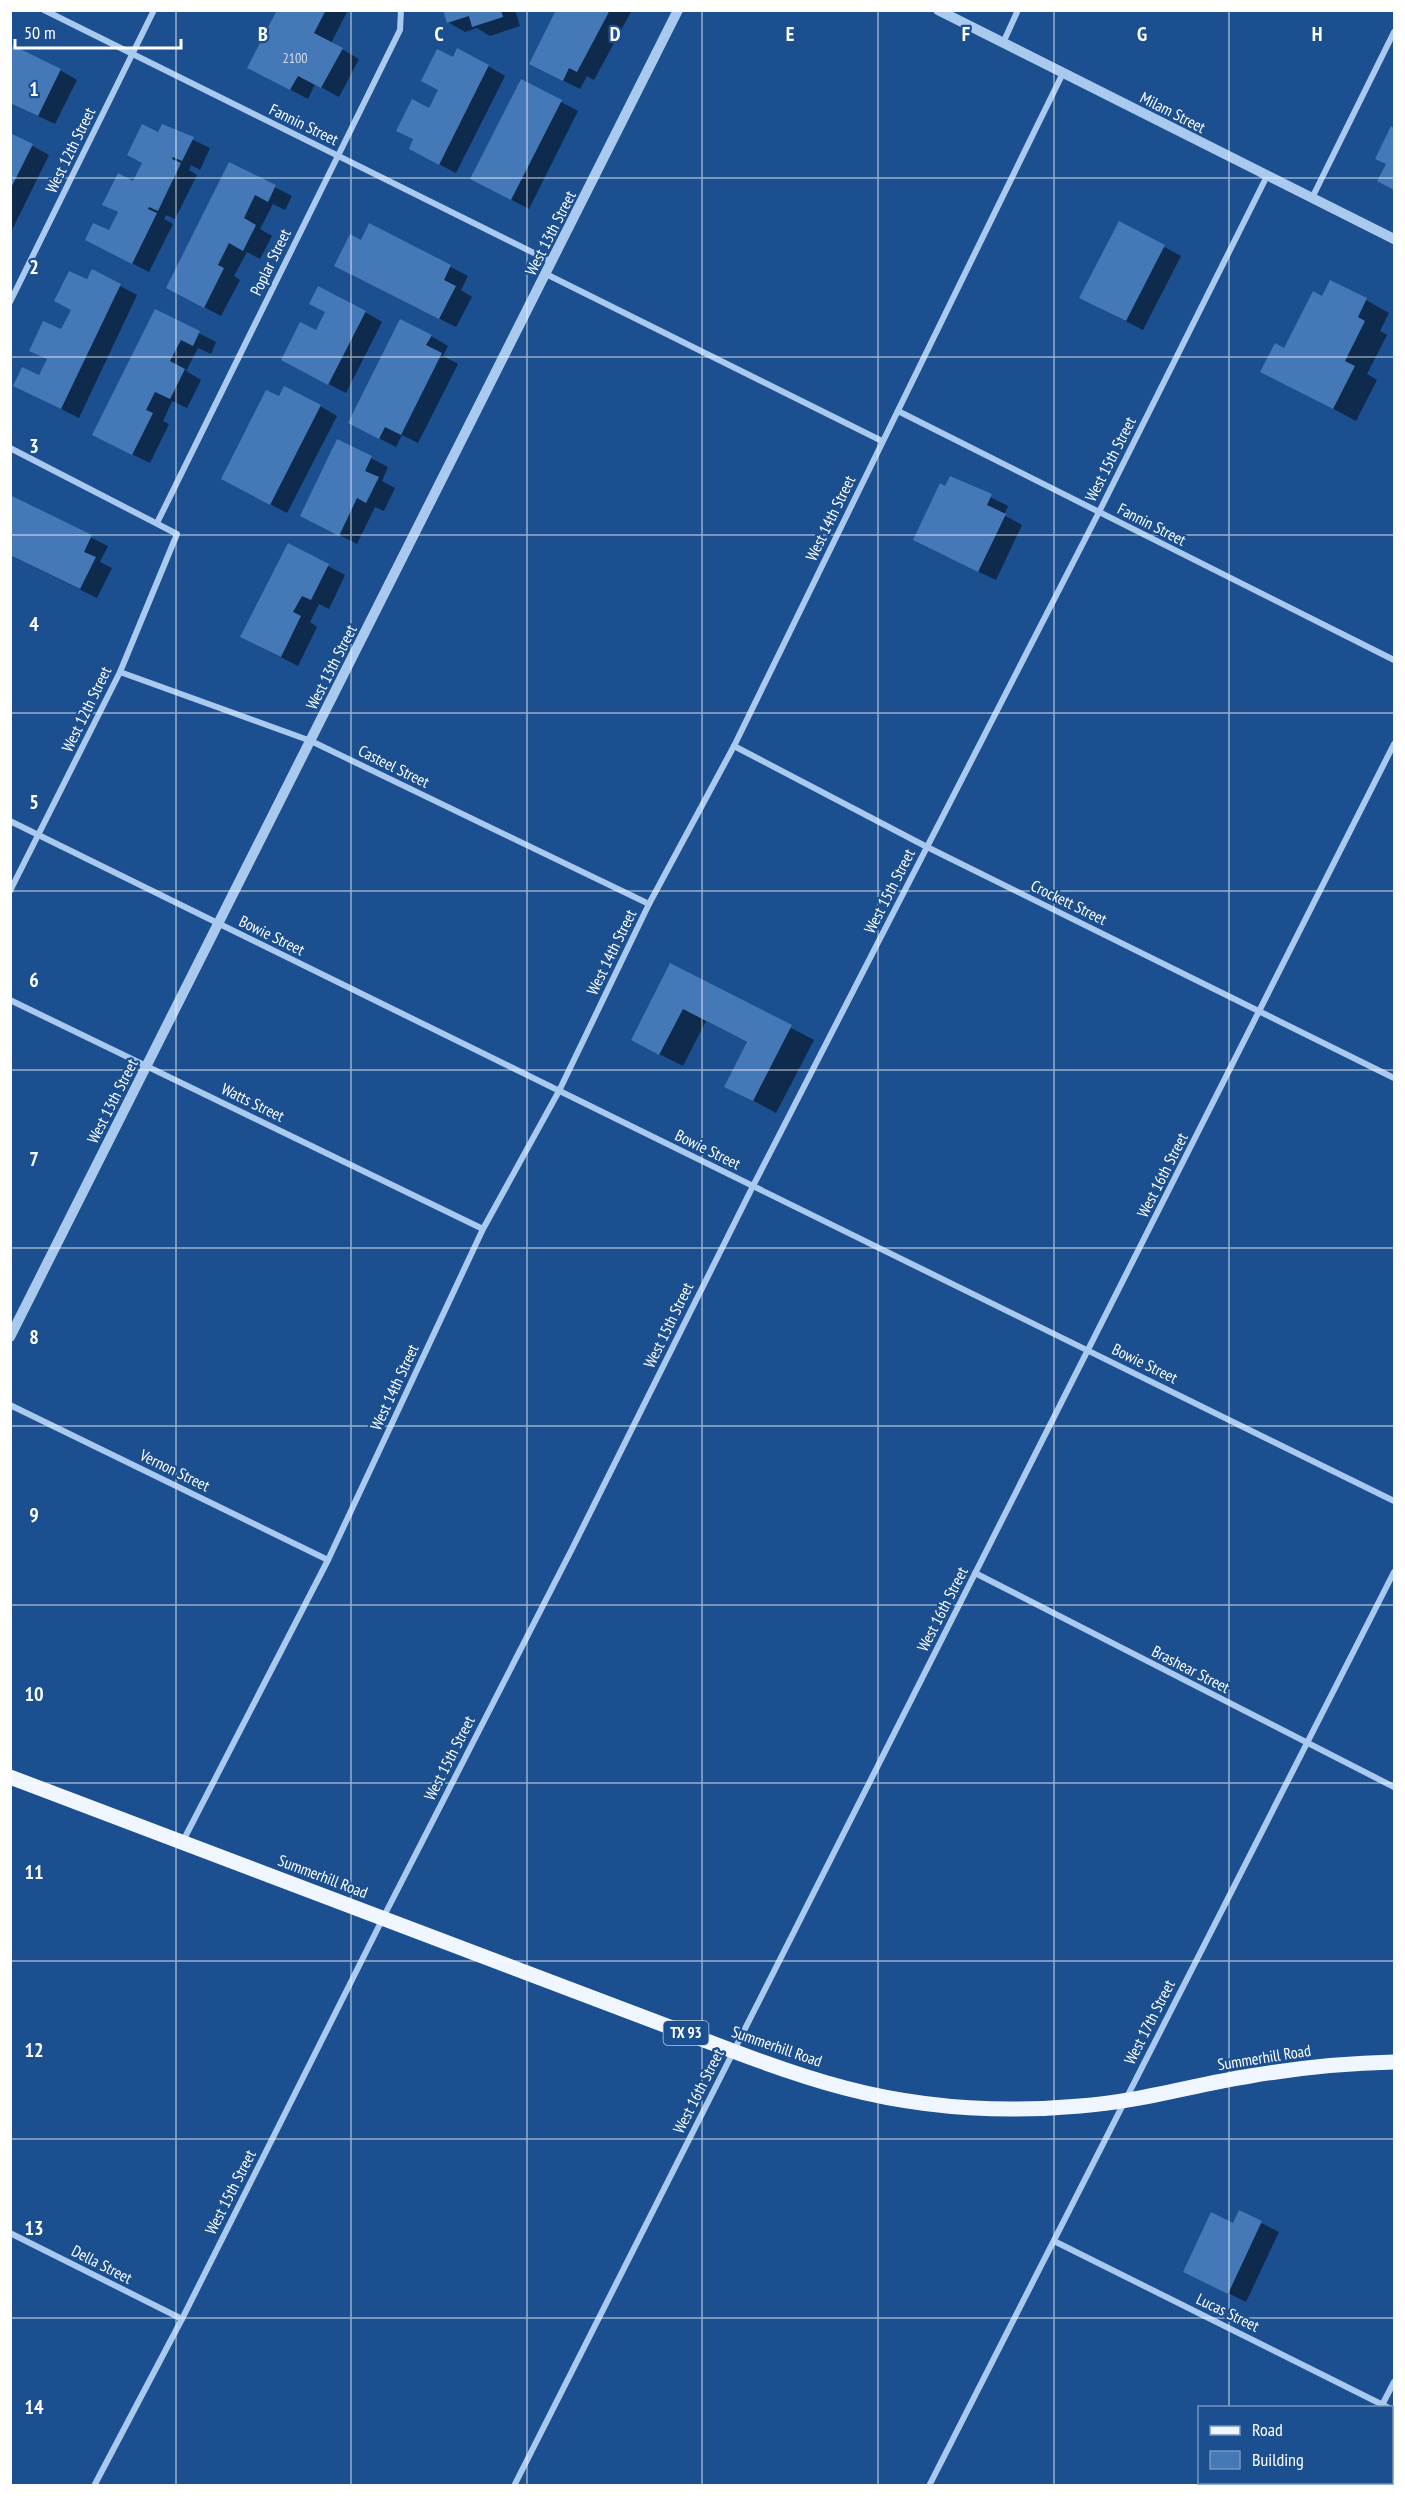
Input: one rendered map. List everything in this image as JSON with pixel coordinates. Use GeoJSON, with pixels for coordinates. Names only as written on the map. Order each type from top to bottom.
{"type":"FeatureCollection","features":[{"type":"Feature","properties":{"kind":"main road","name":"Summerhill Road"},"geometry":{"type":"LineString","coordinates":[[10,1777],[733,2051],[846,2088],[918,2102],[1020,2109],[1082,2106],[1156,2096],[1249,2076],[1321,2067],[1395,2062]]}},
{"type":"Feature","properties":{"kind":"street","name":"Fannin Street"},"geometry":{"type":"LineString","coordinates":[[44,10],[552,262]]}},
{"type":"Feature","properties":{"kind":"street","name":"West 12th Street"},"geometry":{"type":"LineString","coordinates":[[10,302],[154,10]]}},
{"type":"Feature","properties":{"kind":"street","name":"Poplar Street"},"geometry":{"type":"LineString","coordinates":[[157,523],[400,30],[401,10]]}},
{"type":"Feature","properties":{"kind":"street","name":"West 13th Street"},"geometry":{"type":"LineString","coordinates":[[10,1337],[678,10]]}},
{"type":"Feature","properties":{"kind":"street","name":"Milam Street"},"geometry":{"type":"LineString","coordinates":[[938,10],[1395,239]]}},
{"type":"Feature","properties":{"kind":"street"},"geometry":{"type":"LineString","coordinates":[[1003,43],[1018,10]]}},
{"type":"Feature","properties":{"kind":"street"},"geometry":{"type":"LineString","coordinates":[[1312,198],[1395,32]]}},
{"type":"Feature","properties":{"kind":"street","name":"West 14th Street"},"geometry":{"type":"LineString","coordinates":[[183,1842],[328,1560],[483,1229],[559,1091],[649,904],[734,746],[1063,73]]}},
{"type":"Feature","properties":{"kind":"street","name":"West 15th Street"},"geometry":{"type":"LineString","coordinates":[[93,2486],[182,2319],[753,1186],[1099,512],[1267,176]]}},
{"type":"Feature","properties":{"kind":"street"},"geometry":{"type":"LineString","coordinates":[[546,274],[882,441]]}},
{"type":"Feature","properties":{"kind":"street","name":"Fannin Street"},"geometry":{"type":"LineString","coordinates":[[898,411],[1395,660]]}},
{"type":"Feature","properties":{"kind":"street"},"geometry":{"type":"LineString","coordinates":[[10,448],[157,523]]}},
{"type":"Feature","properties":{"kind":"street","name":"West 12th Street"},"geometry":{"type":"LineString","coordinates":[[10,891],[120,672],[177,534],[157,523]]}},
{"type":"Feature","properties":{"kind":"street","name":"Casteel Street"},"geometry":{"type":"LineString","coordinates":[[120,672],[311,741],[649,904]]}},
{"type":"Feature","properties":{"kind":"street","name":"West 16th Street"},"geometry":{"type":"LineString","coordinates":[[514,2486],[1395,744]]}},
{"type":"Feature","properties":{"kind":"street","name":"Crockett Street"},"geometry":{"type":"LineString","coordinates":[[734,746],[927,847],[1395,1078]]}},
{"type":"Feature","properties":{"kind":"street","name":"Bowie Street"},"geometry":{"type":"LineString","coordinates":[[10,821],[1395,1501]]}},
{"type":"Feature","properties":{"kind":"street","name":"Watts Street"},"geometry":{"type":"LineString","coordinates":[[10,1000],[483,1229]]}},
{"type":"Feature","properties":{"kind":"street","name":"Vernon Street"},"geometry":{"type":"LineString","coordinates":[[10,1405],[328,1560]]}},
{"type":"Feature","properties":{"kind":"street","name":"West 17th Street"},"geometry":{"type":"LineString","coordinates":[[929,2486],[1395,1572]]}},
{"type":"Feature","properties":{"kind":"street","name":"Brashear Street"},"geometry":{"type":"LineString","coordinates":[[975,1574],[1395,1787]]}},
{"type":"Feature","properties":{"kind":"street","name":"Della Street"},"geometry":{"type":"LineString","coordinates":[[10,2233],[182,2319]]}},
{"type":"Feature","properties":{"kind":"street","name":"Lucas Street"},"geometry":{"type":"LineString","coordinates":[[1054,2241],[1384,2406]]}},
{"type":"Feature","properties":{"kind":"street"},"geometry":{"type":"LineString","coordinates":[[1389,2406],[1395,2382]]}},
{"type":"Feature","properties":{"kind":"building"},"geometry":{"type":"Polygon","coordinates":[[[277,10],[326,10],[314,33],[343,48],[321,88],[298,76],[290,90],[247,68],[277,10]]]}},
{"type":"Feature","properties":{"kind":"building"},"geometry":{"type":"Polygon","coordinates":[[[443,10],[501,10],[503,17],[472,27],[469,16],[447,23],[443,10]]]}},
{"type":"Feature","properties":{"kind":"building"},"geometry":{"type":"Polygon","coordinates":[[[556,10],[610,10],[577,72],[569,68],[563,81],[529,64],[556,10]]]}},
{"type":"Feature","properties":{"kind":"building"},"geometry":{"type":"Polygon","coordinates":[[[10,44],[61,69],[38,116],[10,103],[10,44]]]}},
{"type":"Feature","properties":{"kind":"building"},"geometry":{"type":"Polygon","coordinates":[[[457,48],[489,65],[439,165],[409,149],[413,139],[396,131],[412,99],[429,108],[438,90],[421,81],[437,49],[453,57],[457,48]]]}},
{"type":"Feature","properties":{"kind":"building"},"geometry":{"type":"Polygon","coordinates":[[[521,79],[562,100],[511,200],[470,179],[521,79]]]}},
{"type":"Feature","properties":{"kind":"building"},"geometry":{"type":"Polygon","coordinates":[[[142,124],[158,132],[162,124],[194,137],[182,161],[173,157],[172,159],[181,163],[158,211],[149,207],[148,209],[157,213],[132,264],[85,240],[93,223],[109,230],[118,212],[102,205],[118,173],[133,181],[142,163],[127,155],[142,124]]]}},
{"type":"Feature","properties":{"kind":"building"},"geometry":{"type":"Polygon","coordinates":[[[1391,126],[1394,128],[1394,190],[1377,181],[1386,164],[1375,159],[1391,126]]]}},
{"type":"Feature","properties":{"kind":"building"},"geometry":{"type":"Polygon","coordinates":[[[10,133],[33,144],[10,190],[10,133]]]}},
{"type":"Feature","properties":{"kind":"building"},"geometry":{"type":"Polygon","coordinates":[[[229,162],[276,185],[268,202],[255,195],[244,218],[256,225],[243,251],[229,243],[218,265],[224,268],[204,308],[166,288],[229,162]]]}},
{"type":"Feature","properties":{"kind":"building"},"geometry":{"type":"Polygon","coordinates":[[[1119,221],[1165,245],[1126,321],[1079,298],[1119,221]]]}},
{"type":"Feature","properties":{"kind":"building"},"geometry":{"type":"Polygon","coordinates":[[[369,223],[451,265],[444,280],[456,286],[439,319],[334,266],[350,234],[361,240],[369,223]]]}},
{"type":"Feature","properties":{"kind":"building"},"geometry":{"type":"Polygon","coordinates":[[[92,269],[121,284],[61,409],[13,386],[22,367],[39,375],[47,359],[29,351],[43,321],[61,329],[71,310],[54,301],[69,271],[87,279],[92,269]]]}},
{"type":"Feature","properties":{"kind":"building"},"geometry":{"type":"Polygon","coordinates":[[[1330,280],[1367,298],[1358,317],[1365,321],[1345,361],[1355,366],[1333,409],[1260,372],[1275,343],[1284,348],[1313,291],[1322,296],[1330,280]]]}},
{"type":"Feature","properties":{"kind":"building"},"geometry":{"type":"Polygon","coordinates":[[[318,286],[366,311],[328,385],[281,360],[300,322],[316,330],[325,312],[309,304],[318,286]]]}},
{"type":"Feature","properties":{"kind":"building"},"geometry":{"type":"Polygon","coordinates":[[[155,309],[200,331],[193,346],[181,340],[170,361],[185,369],[170,399],[155,392],[146,410],[153,413],[132,455],[92,435],[155,309]]]}},
{"type":"Feature","properties":{"kind":"building"},"geometry":{"type":"Polygon","coordinates":[[[400,319],[432,335],[426,345],[442,353],[401,435],[385,427],[379,439],[348,423],[400,319]]]}},
{"type":"Feature","properties":{"kind":"building"},"geometry":{"type":"Polygon","coordinates":[[[284,386],[321,405],[270,505],[221,479],[266,390],[279,396],[284,386]]]}},
{"type":"Feature","properties":{"kind":"building"},"geometry":{"type":"Polygon","coordinates":[[[337,439],[372,456],[365,471],[379,477],[366,503],[357,498],[339,536],[300,516],[337,439]]]}},
{"type":"Feature","properties":{"kind":"building"},"geometry":{"type":"Polygon","coordinates":[[[950,476],[992,494],[987,505],[1006,514],[978,572],[913,540],[940,483],[945,486],[950,476]]]}},
{"type":"Feature","properties":{"kind":"building"},"geometry":{"type":"Polygon","coordinates":[[[12,496],[92,535],[84,552],[96,557],[80,589],[10,555],[12,496]]]}},
{"type":"Feature","properties":{"kind":"building"},"geometry":{"type":"Polygon","coordinates":[[[288,543],[329,564],[311,600],[302,596],[293,612],[301,616],[281,657],[240,637],[288,543]]]}},
{"type":"Feature","properties":{"kind":"building"},"geometry":{"type":"Polygon","coordinates":[[[670,963],[792,1025],[753,1101],[724,1087],[747,1042],[683,1009],[659,1055],[631,1040],[670,963]]]}},
{"type":"Feature","properties":{"kind":"building"},"geometry":{"type":"Polygon","coordinates":[[[1239,2210],[1262,2221],[1228,2294],[1183,2272],[1211,2212],[1233,2223],[1239,2210]]]}}]}
